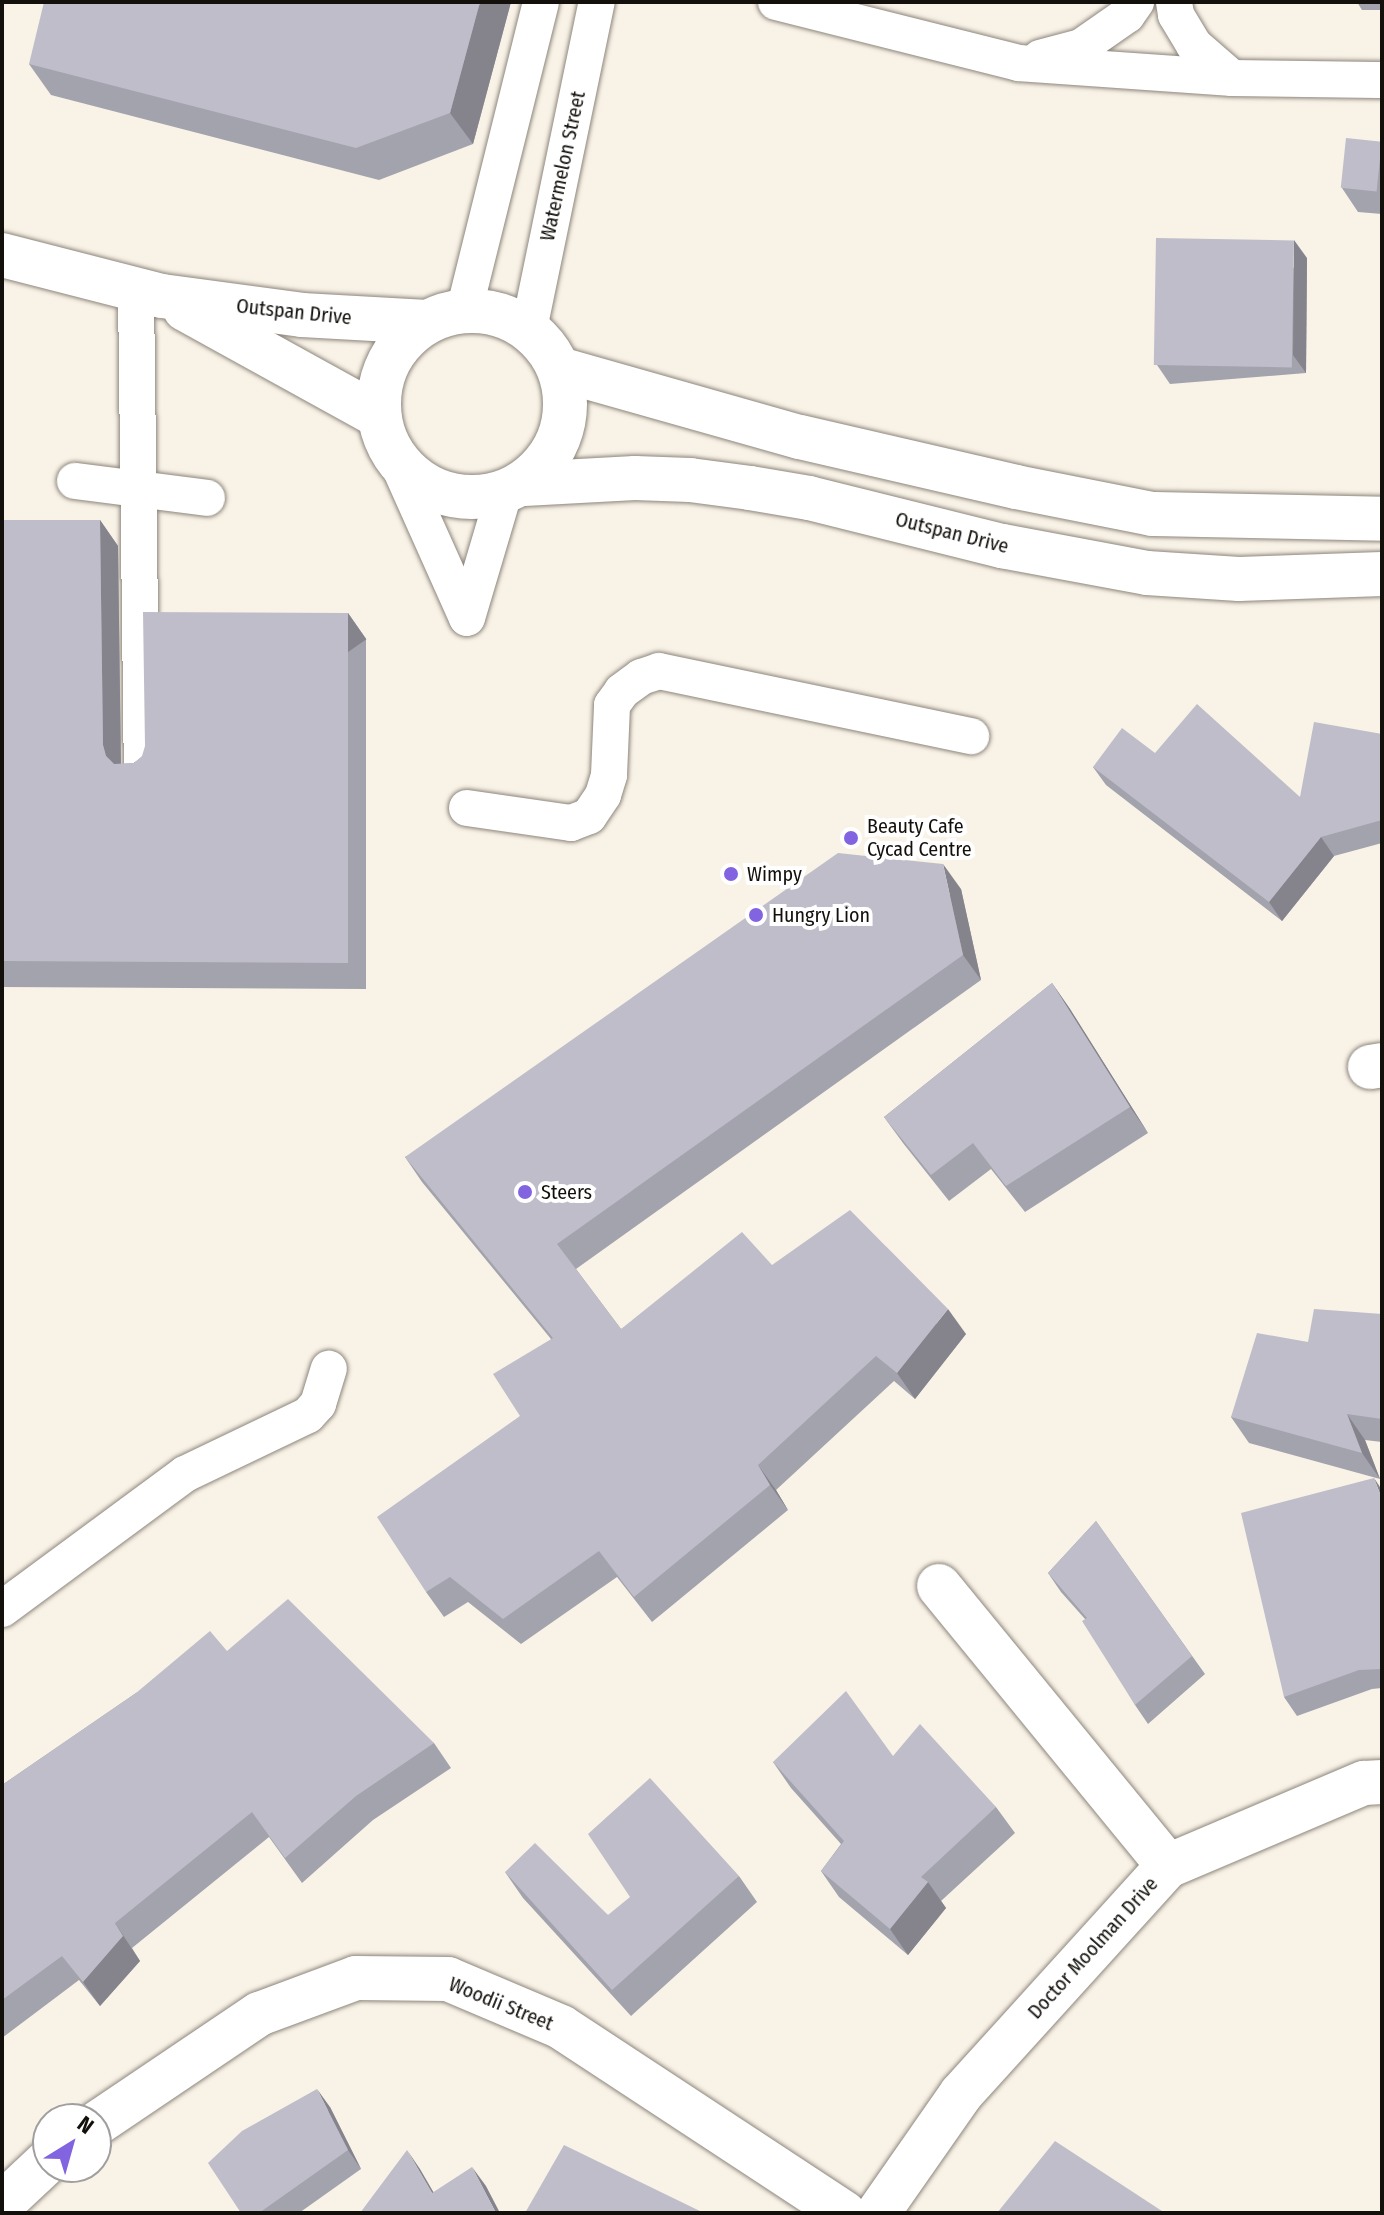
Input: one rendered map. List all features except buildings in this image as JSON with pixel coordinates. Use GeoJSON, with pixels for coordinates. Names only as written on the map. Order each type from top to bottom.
{"type":"FeatureCollection","features":[{"type":"Feature","properties":{"kind":"street","name":"Outspan Drive"},"geometry":{"type":"LineString","coordinates":[[2,255],[149,294],[302,315],[446,316]]}},
{"type":"Feature","properties":{"kind":"street","name":"Outspan Drive"},"geometry":{"type":"LineString","coordinates":[[149,294],[379,416]]}},
{"type":"Feature","properties":{"kind":"street"},"geometry":{"type":"LineString","coordinates":[[500,314],[529,329],[559,369],[565,418],[551,455],[514,488],[457,497],[430,487],[395,457],[379,416],[380,384],[394,351],[446,316],[500,314]]}},
{"type":"Feature","properties":{"kind":"street"},"geometry":{"type":"LineString","coordinates":[[559,369],[800,437],[1016,487],[1152,514],[1382,519]]}},
{"type":"Feature","properties":{"kind":"street","name":"Outspan Drive"},"geometry":{"type":"LineString","coordinates":[[514,488],[635,478],[690,480],[809,498],[1002,546],[1147,573],[1239,579],[1382,574]]}},
{"type":"Feature","properties":{"kind":"street"},"geometry":{"type":"LineString","coordinates":[[939,1586],[1168,1866]]}},
{"type":"Feature","properties":{"kind":"street","name":"Doctor Moolman Drive"},"geometry":{"type":"LineString","coordinates":[[878,2213],[961,2094],[1168,1866],[1364,1783],[1382,1782]]}},
{"type":"Feature","properties":{"kind":"street","name":"Woodii Street"},"geometry":{"type":"LineString","coordinates":[[112,2113],[259,2014],[356,1978],[448,1979],[561,2027],[844,2213]]}},
{"type":"Feature","properties":{"kind":"street"},"geometry":{"type":"LineString","coordinates":[[2,2204],[32,2176]]}},
{"type":"Feature","properties":{"kind":"lane"},"geometry":{"type":"LineString","coordinates":[[446,316],[541,2]]}},
{"type":"Feature","properties":{"kind":"lane","name":"Watermelon Street"},"geometry":{"type":"LineString","coordinates":[[529,329],[597,2]]}},
{"type":"Feature","properties":{"kind":"lane"},"geometry":{"type":"LineString","coordinates":[[776,2],[1018,63],[1232,78],[1382,80]]}},
{"type":"Feature","properties":{"kind":"lane"},"geometry":{"type":"LineString","coordinates":[[1018,63],[1081,47],[1127,15],[1136,2]]}},
{"type":"Feature","properties":{"kind":"lane"},"geometry":{"type":"LineString","coordinates":[[1174,2],[1176,15],[1194,45],[1232,78]]}},
{"type":"Feature","properties":{"kind":"lane"},"geometry":{"type":"LineString","coordinates":[[142,771],[140,487],[149,294]]}},
{"type":"Feature","properties":{"kind":"lane"},"geometry":{"type":"LineString","coordinates":[[395,457],[467,618],[514,488]]}},
{"type":"Feature","properties":{"kind":"lane"},"geometry":{"type":"LineString","coordinates":[[75,481],[207,498]]}},
{"type":"Feature","properties":{"kind":"lane"},"geometry":{"type":"LineString","coordinates":[[467,808],[571,823],[589,816],[603,795],[609,775],[612,705],[622,691],[641,677],[659,671],[971,736]]}},
{"type":"Feature","properties":{"kind":"lane"},"geometry":{"type":"LineString","coordinates":[[2,1609],[185,1474],[308,1415],[321,1396],[329,1369]]}},
{"type":"Feature","properties":{"kind":"place","name":"Beauty Cafe Cycad Centre"},"geometry":{"type":"Point","coordinates":[851,838]}},
{"type":"Feature","properties":{"kind":"place","name":"Wimpy"},"geometry":{"type":"Point","coordinates":[731,874]}},
{"type":"Feature","properties":{"kind":"place","name":"Hungry Lion"},"geometry":{"type":"Point","coordinates":[756,915]}},
{"type":"Feature","properties":{"kind":"place","name":"Steers"},"geometry":{"type":"Point","coordinates":[525,1192]}}]}
